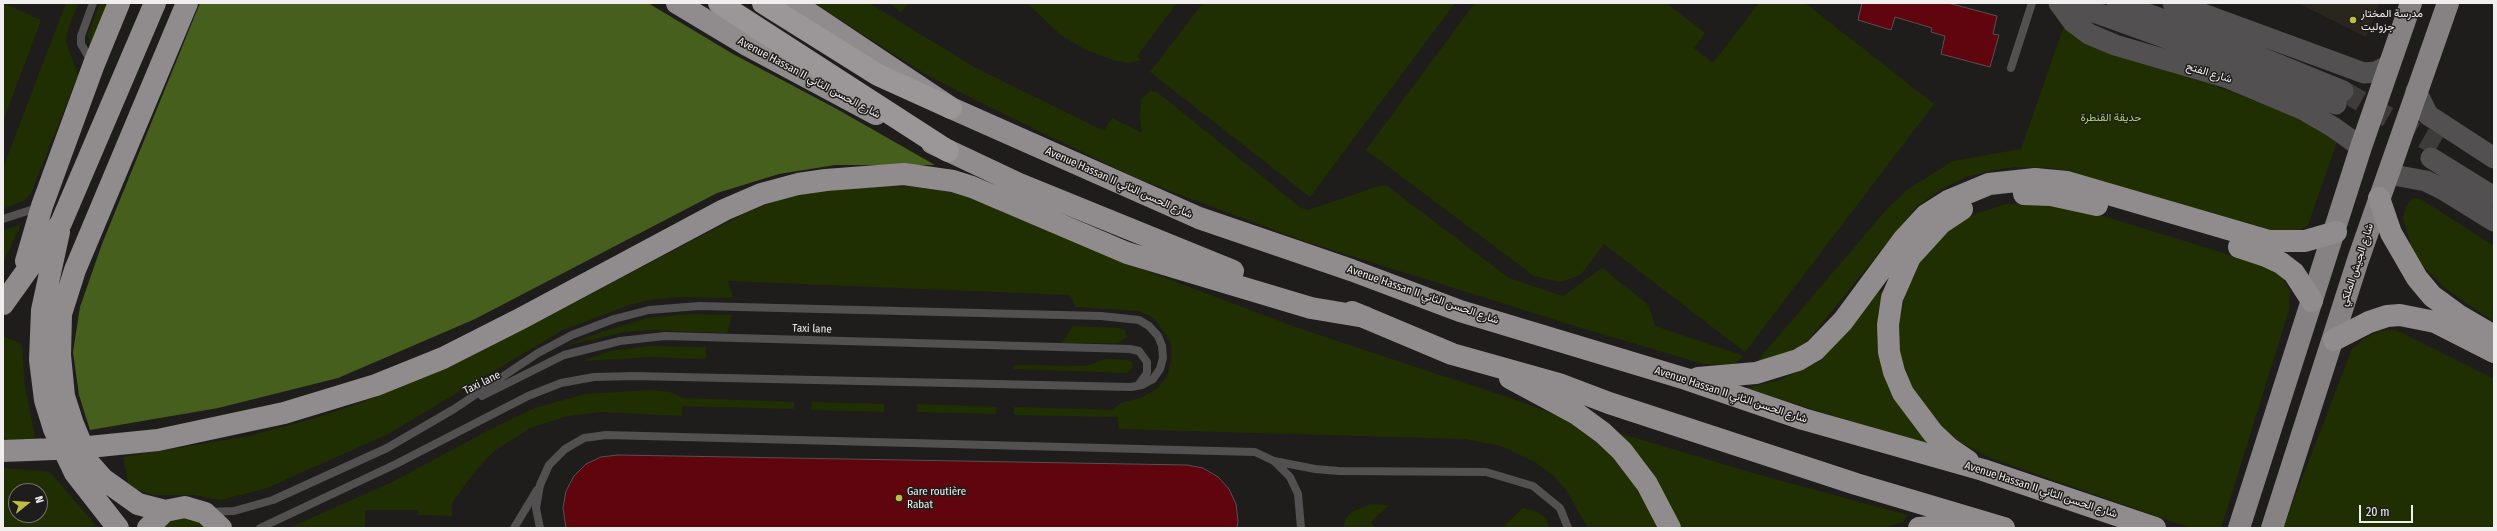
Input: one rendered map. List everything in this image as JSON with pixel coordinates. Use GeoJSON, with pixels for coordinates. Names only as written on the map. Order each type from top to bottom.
{"type":"FeatureCollection","features":[{"type":"Feature","properties":{"kind":"highway"},"geometry":{"type":"LineString","coordinates":[[21,278],[42,206],[94,64],[119,3]]}},
{"type":"Feature","properties":{"kind":"highway"},"geometry":{"type":"LineString","coordinates":[[165,512],[138,504],[103,479],[90,463],[73,424],[64,396],[60,355],[61,321],[74,270],[186,3]]}},
{"type":"Feature","properties":{"kind":"highway","name":"Avenue Hassan II شارع الحسن الثاني"},"geometry":{"type":"LineString","coordinates":[[677,3],[754,49],[948,151],[1019,184],[1154,240],[1233,271],[1310,295],[1452,354],[1559,384],[1680,426],[1994,525]]}},
{"type":"Feature","properties":{"kind":"highway"},"geometry":{"type":"LineString","coordinates":[[719,3],[948,151]]}},
{"type":"Feature","properties":{"kind":"highway"},"geometry":{"type":"LineString","coordinates":[[763,3],[878,75],[951,108]]}},
{"type":"Feature","properties":{"kind":"highway","name":"Avenue Hassan II شارع الحسن الثاني"},"geometry":{"type":"LineString","coordinates":[[794,3],[951,108],[1199,218],[1351,270],[1460,311],[1686,379],[1803,419],[1983,470],[2155,528]]}},
{"type":"Feature","properties":{"kind":"highway"},"geometry":{"type":"LineString","coordinates":[[118,528],[75,473],[54,429],[45,400],[40,360],[42,310],[61,223],[154,4]]}},
{"type":"Feature","properties":{"kind":"highway"},"geometry":{"type":"LineString","coordinates":[[4,451],[79,448],[135,442],[218,429],[284,413],[376,385],[443,358],[513,323],[724,210],[761,194],[798,184],[826,180],[904,174],[952,181],[972,187],[1127,253],[1310,308],[1365,317]]}},
{"type":"Feature","properties":{"kind":"highway"},"geometry":{"type":"LineString","coordinates":[[1686,379],[1756,373],[1798,360],[1815,350],[1843,321],[1903,240],[1926,215],[1948,200],[1989,184],[2035,178],[2067,182],[2269,241],[2305,241],[2336,232]]}},
{"type":"Feature","properties":{"kind":"highway"},"geometry":{"type":"LineString","coordinates":[[1983,470],[1949,448],[1933,434],[1903,393],[1894,372],[1890,352],[1888,325],[1892,298],[1900,274],[1910,257],[1924,239],[1958,211],[1978,202],[2018,194],[2035,193],[2077,200],[2266,256],[2294,273],[2312,301]]}},
{"type":"Feature","properties":{"kind":"highway"},"geometry":{"type":"LineString","coordinates":[[2379,198],[2391,233],[2417,278],[2432,296],[2458,315],[2494,336]]}},
{"type":"Feature","properties":{"kind":"highway"},"geometry":{"type":"LineString","coordinates":[[3,304],[61,223]]}},
{"type":"Feature","properties":{"kind":"highway"},"geometry":{"type":"LineString","coordinates":[[2334,340],[2369,322],[2387,316],[2400,315],[2435,322],[2494,352]]}},
{"type":"Feature","properties":{"kind":"highway"},"geometry":{"type":"LineString","coordinates":[[1493,366],[1535,393],[1576,414],[1603,433],[1622,451],[1646,484],[1670,528]]}},
{"type":"Feature","properties":{"kind":"highway"},"geometry":{"type":"LineString","coordinates":[[148,528],[165,512],[185,507],[205,513],[221,528]]}},
{"type":"Feature","properties":{"kind":"highway"},"geometry":{"type":"LineString","coordinates":[[1919,528],[1994,525]]}},
{"type":"Feature","properties":{"kind":"main road"},"geometry":{"type":"LineString","coordinates":[[2239,528],[2312,301],[2336,232],[2361,147],[2411,3]]}},
{"type":"Feature","properties":{"kind":"main road","name":"شارع الجيش الملكي"},"geometry":{"type":"LineString","coordinates":[[2272,528],[2379,198],[2448,3]]}},
{"type":"Feature","properties":{"kind":"street","name":"شارع الفتح"},"geometry":{"type":"LineString","coordinates":[[2059,3],[2073,22],[2089,34],[2115,45],[2228,78],[2302,109],[2333,127],[2361,147]]}},
{"type":"Feature","properties":{"kind":"street"},"geometry":{"type":"LineString","coordinates":[[2069,3],[2340,98],[2204,34],[2117,3]]}},
{"type":"Feature","properties":{"kind":"street"},"geometry":{"type":"LineString","coordinates":[[2173,3],[2364,73],[2376,72],[2389,65]]}},
{"type":"Feature","properties":{"kind":"street"},"geometry":{"type":"LineString","coordinates":[[2416,91],[2428,115],[2494,158]]}},
{"type":"Feature","properties":{"kind":"street"},"geometry":{"type":"LineString","coordinates":[[2494,181],[2435,152],[2494,197]]}},
{"type":"Feature","properties":{"kind":"street"},"geometry":{"type":"LineString","coordinates":[[2388,174],[2426,181],[2444,190],[2494,221]]}},
{"type":"Feature","properties":{"kind":"lane"},"geometry":{"type":"LineString","coordinates":[[93,3],[81,36],[85,52],[94,64]]}},
{"type":"Feature","properties":{"kind":"lane"},"geometry":{"type":"LineString","coordinates":[[2011,68],[2032,3]]}},
{"type":"Feature","properties":{"kind":"lane"},"geometry":{"type":"LineString","coordinates":[[3,219],[42,206]]}},
{"type":"Feature","properties":{"kind":"lane"},"geometry":{"type":"LineString","coordinates":[[205,513],[234,511],[273,500],[387,448],[454,409],[538,353],[572,335],[614,319],[649,310],[674,307],[1125,317],[1139,320],[1149,326],[1158,336],[1162,346],[1163,358],[1160,369],[1153,379],[1135,387],[634,376],[594,377],[561,383],[528,396],[396,464],[260,528]]}},
{"type":"Feature","properties":{"kind":"lane","name":"Taxi lane"},"geometry":{"type":"LineString","coordinates":[[454,409],[564,355],[620,341],[665,336],[1130,349],[1139,351],[1145,356],[1148,368],[1144,379],[1135,387]]}},
{"type":"Feature","properties":{"kind":"lane"},"geometry":{"type":"LineString","coordinates":[[514,528],[540,486],[549,465],[565,449],[584,438],[606,434],[1255,452],[1274,461],[1315,469],[1339,471],[1486,472],[1533,486],[1560,508],[1568,528]]}},
{"type":"Feature","properties":{"kind":"lane"},"geometry":{"type":"LineString","coordinates":[[1274,461],[1290,477],[1298,494],[1301,528]]}},
{"type":"Feature","properties":{"kind":"lane"},"geometry":{"type":"LineString","coordinates":[[540,486],[536,508],[540,528]]}},
{"type":"Feature","properties":{"kind":"shaded area","name":"مدرسة المختار جزوليت"},"geometry":{"type":"Polygon","coordinates":[[[2298,3],[2380,3],[2366,37],[2298,3]]]}},
{"type":"Feature","properties":{"kind":"green space"},"geometry":{"type":"Polygon","coordinates":[[[3,3],[41,20],[3,121],[3,3]]]}},
{"type":"Feature","properties":{"kind":"green space"},"geometry":{"type":"Polygon","coordinates":[[[66,3],[78,3],[67,32],[66,42],[78,75],[31,193],[25,200],[3,209],[3,168],[66,3]]]}},
{"type":"Feature","properties":{"kind":"green space"},"geometry":{"type":"Polygon","coordinates":[[[100,3],[111,3],[90,46],[88,35],[100,3]]]}},
{"type":"Feature","properties":{"kind":"green space"},"geometry":{"type":"Polygon","coordinates":[[[200,3],[648,3],[733,54],[835,108],[935,165],[835,165],[779,174],[717,193],[475,319],[338,378],[218,408],[90,430],[79,395],[73,352],[80,307],[102,244],[200,3]]]}},
{"type":"Feature","properties":{"kind":"green space"},"geometry":{"type":"Polygon","coordinates":[[[814,3],[869,3],[976,68],[1104,131],[1112,118],[1142,133],[1140,117],[1141,100],[1150,91],[1157,92],[1301,208],[1308,210],[1379,186],[1387,186],[1509,278],[1563,296],[1602,268],[1646,303],[1650,309],[1655,326],[1744,356],[1732,365],[1704,364],[1588,330],[1304,241],[1186,197],[1132,176],[975,100],[920,71],[814,3]]]}},
{"type":"Feature","properties":{"kind":"green space"},"geometry":{"type":"Polygon","coordinates":[[[889,3],[909,3],[901,12],[889,3]]]}},
{"type":"Feature","properties":{"kind":"green space"},"geometry":{"type":"Polygon","coordinates":[[[1027,3],[1177,3],[1137,56],[1141,60],[1130,63],[1113,60],[1084,49],[1061,35],[1027,3]]]}},
{"type":"Feature","properties":{"kind":"green space"},"geometry":{"type":"Polygon","coordinates":[[[1203,3],[1455,3],[1310,197],[1150,72],[1203,3]]]}},
{"type":"Feature","properties":{"kind":"green space"},"geometry":{"type":"Polygon","coordinates":[[[1475,3],[1666,3],[1705,33],[1694,48],[1713,63],[1759,3],[1805,3],[1934,104],[1745,352],[1604,244],[1582,273],[1576,277],[1560,282],[1534,276],[1366,150],[1475,3]]]}},
{"type":"Feature","properties":{"kind":"green space","name":"حديقة القنطرة"},"geometry":{"type":"Polygon","coordinates":[[[2064,26],[2099,50],[2213,85],[2302,119],[2337,142],[2308,225],[2298,231],[2272,232],[2068,171],[2051,168],[2014,167],[1966,177],[1942,189],[1917,206],[1810,338],[1797,349],[1758,366],[1759,359],[1888,208],[1907,190],[1953,161],[2021,149],[2064,26]]]}},
{"type":"Feature","properties":{"kind":"green space"},"geometry":{"type":"Polygon","coordinates":[[[876,186],[916,187],[955,193],[995,207],[1136,267],[1301,329],[1519,401],[1573,422],[1606,450],[1627,472],[1660,528],[1588,528],[1566,490],[1553,475],[1535,462],[1501,446],[1465,439],[1119,429],[1118,417],[1014,415],[1014,407],[1112,410],[1121,403],[1140,398],[1157,389],[1168,375],[1172,355],[1171,343],[1155,319],[1139,311],[1076,307],[1070,295],[728,281],[733,298],[678,297],[650,300],[629,305],[563,330],[388,434],[267,488],[220,500],[195,495],[152,495],[129,486],[123,457],[250,436],[319,417],[360,403],[472,356],[745,213],[780,199],[827,190],[876,186]]]}},
{"type":"Feature","properties":{"kind":"green space"},"geometry":{"type":"Polygon","coordinates":[[[2413,198],[2422,200],[2494,246],[2494,322],[2445,288],[2422,265],[2413,252],[2403,219],[2406,207],[2413,198]]]}},
{"type":"Feature","properties":{"kind":"green space"},"geometry":{"type":"Polygon","coordinates":[[[2006,204],[2035,204],[2087,211],[2272,268],[2282,278],[2290,291],[2289,310],[2221,528],[2190,528],[1988,457],[1960,442],[1932,419],[1906,379],[1898,352],[1898,328],[1907,285],[1918,262],[1937,241],[1955,225],[1975,214],[2006,204]]]}},
{"type":"Feature","properties":{"kind":"green space"},"geometry":{"type":"Polygon","coordinates":[[[21,224],[4,261],[3,263],[3,231],[21,224]]]}},
{"type":"Feature","properties":{"kind":"green space"},"geometry":{"type":"Polygon","coordinates":[[[1884,291],[1878,346],[1882,368],[1933,447],[1745,388],[1780,380],[1816,363],[1841,339],[1875,293],[1884,291]]]}},
{"type":"Feature","properties":{"kind":"green space"},"geometry":{"type":"Polygon","coordinates":[[[691,314],[732,315],[727,333],[649,330],[624,332],[564,346],[601,332],[648,318],[691,314]]]}},
{"type":"Feature","properties":{"kind":"green space"},"geometry":{"type":"Polygon","coordinates":[[[1073,326],[1119,328],[1125,330],[1127,337],[1118,343],[1062,343],[1073,326]]]}},
{"type":"Feature","properties":{"kind":"green space"},"geometry":{"type":"Polygon","coordinates":[[[2396,330],[2494,379],[2494,528],[2283,528],[2352,349],[2363,340],[2379,331],[2396,330]]]}},
{"type":"Feature","properties":{"kind":"green space"},"geometry":{"type":"Polygon","coordinates":[[[3,336],[20,343],[22,346],[25,387],[35,436],[32,439],[3,440],[3,336]]]}},
{"type":"Feature","properties":{"kind":"green space"},"geometry":{"type":"Polygon","coordinates":[[[649,346],[706,347],[706,359],[650,357],[582,361],[611,351],[649,346]]]}},
{"type":"Feature","properties":{"kind":"green space"},"geometry":{"type":"Polygon","coordinates":[[[1105,359],[1127,360],[1132,362],[1133,367],[1127,373],[1014,369],[1014,365],[1087,366],[1105,359]]]}},
{"type":"Feature","properties":{"kind":"green space"},"geometry":{"type":"Polygon","coordinates":[[[651,390],[670,392],[682,398],[794,402],[794,409],[682,406],[682,416],[602,412],[568,416],[530,428],[494,451],[472,475],[452,503],[452,516],[418,515],[418,510],[365,510],[365,528],[289,528],[392,482],[493,428],[535,408],[585,394],[651,390]]]}},
{"type":"Feature","properties":{"kind":"green space"},"geometry":{"type":"Polygon","coordinates":[[[812,402],[884,404],[884,412],[811,410],[812,402]]]}},
{"type":"Feature","properties":{"kind":"green space"},"geometry":{"type":"Polygon","coordinates":[[[917,404],[996,407],[996,414],[917,412],[917,404]]]}},
{"type":"Feature","properties":{"kind":"green space"},"geometry":{"type":"Polygon","coordinates":[[[1612,431],[1756,474],[1908,515],[1903,522],[1883,528],[1681,528],[1663,494],[1612,431]]]}},
{"type":"Feature","properties":{"kind":"green space"},"geometry":{"type":"Polygon","coordinates":[[[3,468],[50,472],[98,528],[3,528],[3,468]]]}},
{"type":"Feature","properties":{"kind":"green space"},"geometry":{"type":"Polygon","coordinates":[[[1370,504],[1389,505],[1371,522],[1375,528],[1343,527],[1346,518],[1352,512],[1370,504]]]}},
{"type":"Feature","properties":{"kind":"green space"},"geometry":{"type":"Polygon","coordinates":[[[1523,508],[1538,512],[1545,518],[1550,528],[1506,528],[1504,526],[1523,508]]]}},
{"type":"Feature","properties":{"kind":"green space"},"geometry":{"type":"Polygon","coordinates":[[[185,518],[195,520],[207,528],[161,528],[174,520],[185,518]]]}},
{"type":"Feature","properties":{"kind":"building"},"geometry":{"type":"Polygon","coordinates":[[[1862,3],[1948,3],[1997,16],[1993,34],[1999,35],[1990,67],[1941,54],[1945,36],[1931,32],[1932,28],[1895,17],[1891,30],[1858,20],[1862,3]]]}},
{"type":"Feature","properties":{"kind":"building","name":"Gare routière Rabat"},"geometry":{"type":"Polygon","coordinates":[[[618,455],[1187,465],[1203,468],[1218,477],[1229,489],[1236,504],[1238,521],[1237,528],[566,528],[563,508],[566,491],[574,476],[586,464],[601,457],[618,455]]]}},
{"type":"Feature","properties":{"kind":"tunnel"},"geometry":{"type":"LineString","coordinates":[[2343,91],[2438,146]]}},
{"type":"Feature","properties":{"kind":"place","name":"مدرسة المختار جزوليت"},"geometry":{"type":"Point","coordinates":[2353,20]}},
{"type":"Feature","properties":{"kind":"place","name":"Gare routière Rabat"},"geometry":{"type":"Point","coordinates":[899,498]}}]}
